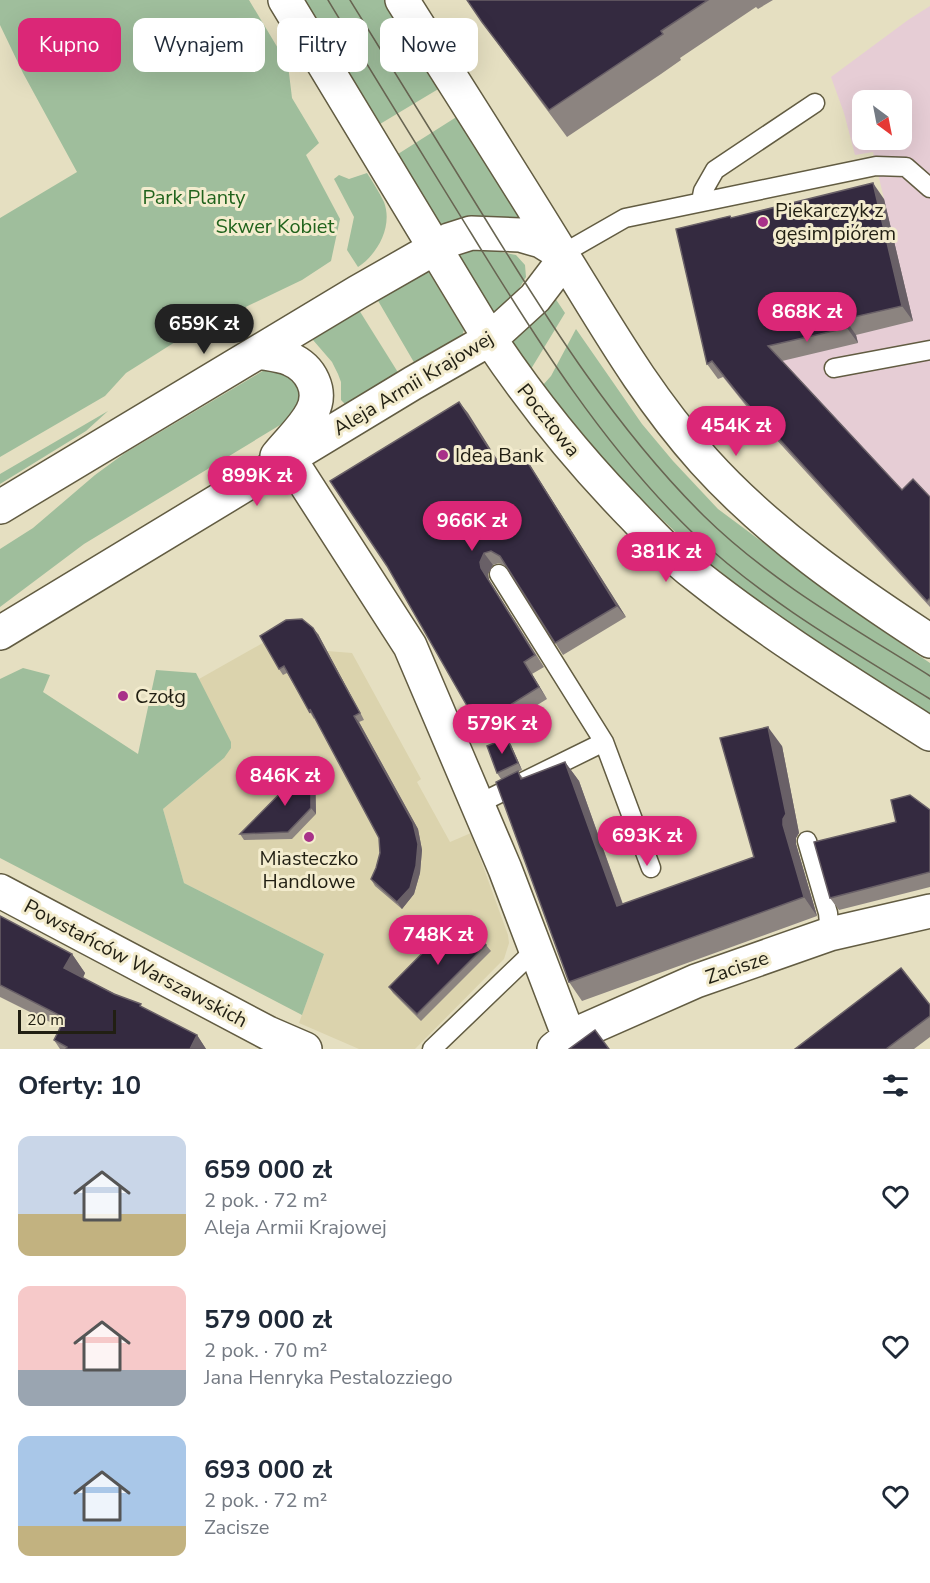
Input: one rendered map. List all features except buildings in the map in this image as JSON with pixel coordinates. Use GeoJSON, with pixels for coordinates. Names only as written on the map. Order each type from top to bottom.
{"type":"FeatureCollection","features":[{"type":"Feature","properties":{"kind":"street","name":"Pocztowa"},"geometry":{"type":"LineString","coordinates":[[285,0],[490,339],[519,382],[589,469],[644,527],[694,574],[782,639],[930,734]]}},
{"type":"Feature","properties":{"kind":"street"},"geometry":{"type":"LineString","coordinates":[[402,0],[562,254],[598,316],[648,392],[706,463],[787,538],[881,609],[930,641]]}},
{"type":"Feature","properties":{"kind":"street"},"geometry":{"type":"LineString","coordinates":[[0,507],[434,247],[471,233],[493,232],[520,235],[541,241],[562,254]]}},
{"type":"Feature","properties":{"kind":"street","name":"Aleja Armii Krajowej"},"geometry":{"type":"LineString","coordinates":[[0,633],[490,339],[535,298],[557,269],[562,254]]}},
{"type":"Feature","properties":{"kind":"street"},"geometry":{"type":"LineString","coordinates":[[258,352],[288,358],[298,363],[312,378],[316,391],[312,413],[260,476]]}},
{"type":"Feature","properties":{"kind":"street"},"geometry":{"type":"LineString","coordinates":[[289,458],[410,646],[505,869],[535,950],[562,1043]]}},
{"type":"Feature","properties":{"kind":"street","name":"Powstańców Warszawskich"},"geometry":{"type":"LineString","coordinates":[[0,891],[268,1033],[304,1049]]}},
{"type":"Feature","properties":{"kind":"street","name":"Zacisze"},"geometry":{"type":"LineString","coordinates":[[562,1043],[696,981],[830,934],[930,911]]}},
{"type":"Feature","properties":{"kind":"lane"},"geometry":{"type":"LineString","coordinates":[[701,201],[703,191],[715,170],[815,103]]}},
{"type":"Feature","properties":{"kind":"lane"},"geometry":{"type":"LineString","coordinates":[[562,254],[625,218],[876,166],[906,167],[930,188]]}},
{"type":"Feature","properties":{"kind":"lane"},"geometry":{"type":"LineString","coordinates":[[834,368],[930,350]]}},
{"type":"Feature","properties":{"kind":"lane"},"geometry":{"type":"LineString","coordinates":[[499,574],[604,742],[651,868]]}},
{"type":"Feature","properties":{"kind":"lane"},"geometry":{"type":"LineString","coordinates":[[478,804],[604,742]]}},
{"type":"Feature","properties":{"kind":"lane"},"geometry":{"type":"LineString","coordinates":[[807,841],[828,913],[830,934]]}},
{"type":"Feature","properties":{"kind":"lane"},"geometry":{"type":"LineString","coordinates":[[432,1049],[535,950]]}},
{"type":"Feature","properties":{"kind":"shaded area"},"geometry":{"type":"Polygon","coordinates":[[[930,6],[930,607],[751,412],[723,377],[718,379],[884,199],[873,152],[855,155],[854,150],[912,150],[912,90],[852,90],[852,144],[831,77],[930,6]]]}},
{"type":"Feature","properties":{"kind":"shaded area","name":"Miasteczko Handlowe"},"geometry":{"type":"Polygon","coordinates":[[[291,627],[318,634],[327,651],[352,653],[421,779],[417,782],[450,842],[471,833],[508,935],[509,943],[504,959],[415,1049],[359,1049],[299,1023],[324,954],[184,883],[163,809],[224,758],[207,697],[199,679],[291,627]]]}},
{"type":"Feature","properties":{"kind":"green space","name":"Park Planty"},"geometry":{"type":"Polygon","coordinates":[[[0,0],[249,0],[260,18],[133,18],[133,72],[265,72],[265,27],[277,47],[277,72],[289,72],[292,98],[319,143],[306,155],[340,219],[331,261],[302,280],[183,337],[126,373],[105,396],[0,457],[0,218],[77,172],[23,72],[121,72],[121,18],[18,18],[18,63],[0,25],[0,0]]]}},
{"type":"Feature","properties":{"kind":"green space"},"geometry":{"type":"Polygon","coordinates":[[[305,0],[384,0],[395,18],[380,18],[380,72],[430,72],[440,88],[380,124],[349,72],[368,72],[368,18],[316,18],[305,0]]]}},
{"type":"Feature","properties":{"kind":"green space"},"geometry":{"type":"Polygon","coordinates":[[[458,116],[524,222],[441,226],[398,154],[458,116]]]}},
{"type":"Feature","properties":{"kind":"green space"},"geometry":{"type":"Polygon","coordinates":[[[367,173],[384,202],[387,220],[382,239],[372,255],[358,267],[347,250],[354,217],[334,179],[339,175],[349,179],[367,173]]]}},
{"type":"Feature","properties":{"kind":"green space"},"geometry":{"type":"Polygon","coordinates":[[[475,247],[516,255],[525,265],[526,277],[510,304],[496,313],[492,312],[459,255],[460,251],[475,247]]]}},
{"type":"Feature","properties":{"kind":"green space"},"geometry":{"type":"Polygon","coordinates":[[[428,271],[464,330],[462,336],[415,364],[377,299],[428,271]]]}},
{"type":"Feature","properties":{"kind":"green space"},"geometry":{"type":"Polygon","coordinates":[[[553,295],[565,313],[531,369],[512,341],[553,295]]]}},
{"type":"Feature","properties":{"kind":"green space"},"geometry":{"type":"Polygon","coordinates":[[[359,310],[399,374],[346,405],[341,400],[341,382],[338,374],[332,362],[313,338],[359,310]]]}},
{"type":"Feature","properties":{"kind":"green space"},"geometry":{"type":"Polygon","coordinates":[[[576,329],[642,424],[718,509],[877,627],[930,663],[930,715],[792,627],[740,588],[679,535],[622,479],[543,385],[551,376],[576,329]]]}},
{"type":"Feature","properties":{"kind":"green space"},"geometry":{"type":"Polygon","coordinates":[[[266,369],[289,371],[305,396],[290,419],[84,544],[0,607],[0,549],[33,528],[95,475],[125,453],[266,369]]]}},
{"type":"Feature","properties":{"kind":"green space"},"geometry":{"type":"Polygon","coordinates":[[[108,411],[86,431],[0,484],[0,474],[108,411]]]}},
{"type":"Feature","properties":{"kind":"green space"},"geometry":{"type":"Polygon","coordinates":[[[23,668],[50,675],[43,692],[138,754],[156,670],[196,673],[231,742],[231,748],[224,758],[163,809],[184,883],[324,954],[302,1015],[0,858],[0,679],[23,668]]]}},
{"type":"Feature","properties":{"kind":"tram line"},"geometry":{"type":"LineString","coordinates":[[328,0],[546,352],[601,429],[631,466],[695,535],[750,581],[808,623],[930,699]]}},
{"type":"Feature","properties":{"kind":"tram line"},"geometry":{"type":"LineString","coordinates":[[350,0],[560,337],[614,412],[672,483],[729,540],[756,562],[812,602],[930,676]]}},
{"type":"Feature","properties":{"kind":"place","name":"Piekarczyk z gęsim piórem"},"geometry":{"type":"Point","coordinates":[763,222]}},
{"type":"Feature","properties":{"kind":"place","name":"Idea Bank"},"geometry":{"type":"Point","coordinates":[443,455]}},
{"type":"Feature","properties":{"kind":"place","name":"Czołg"},"geometry":{"type":"Point","coordinates":[123,696]}},
{"type":"Feature","properties":{"kind":"place","name":"Miasteczko Handlowe"},"geometry":{"type":"Point","coordinates":[309,837]}},
{"type":"Feature","properties":{"kind":"park label","name":"Skwer Kobiet"},"geometry":{"type":"Point","coordinates":[275,226]}}]}
